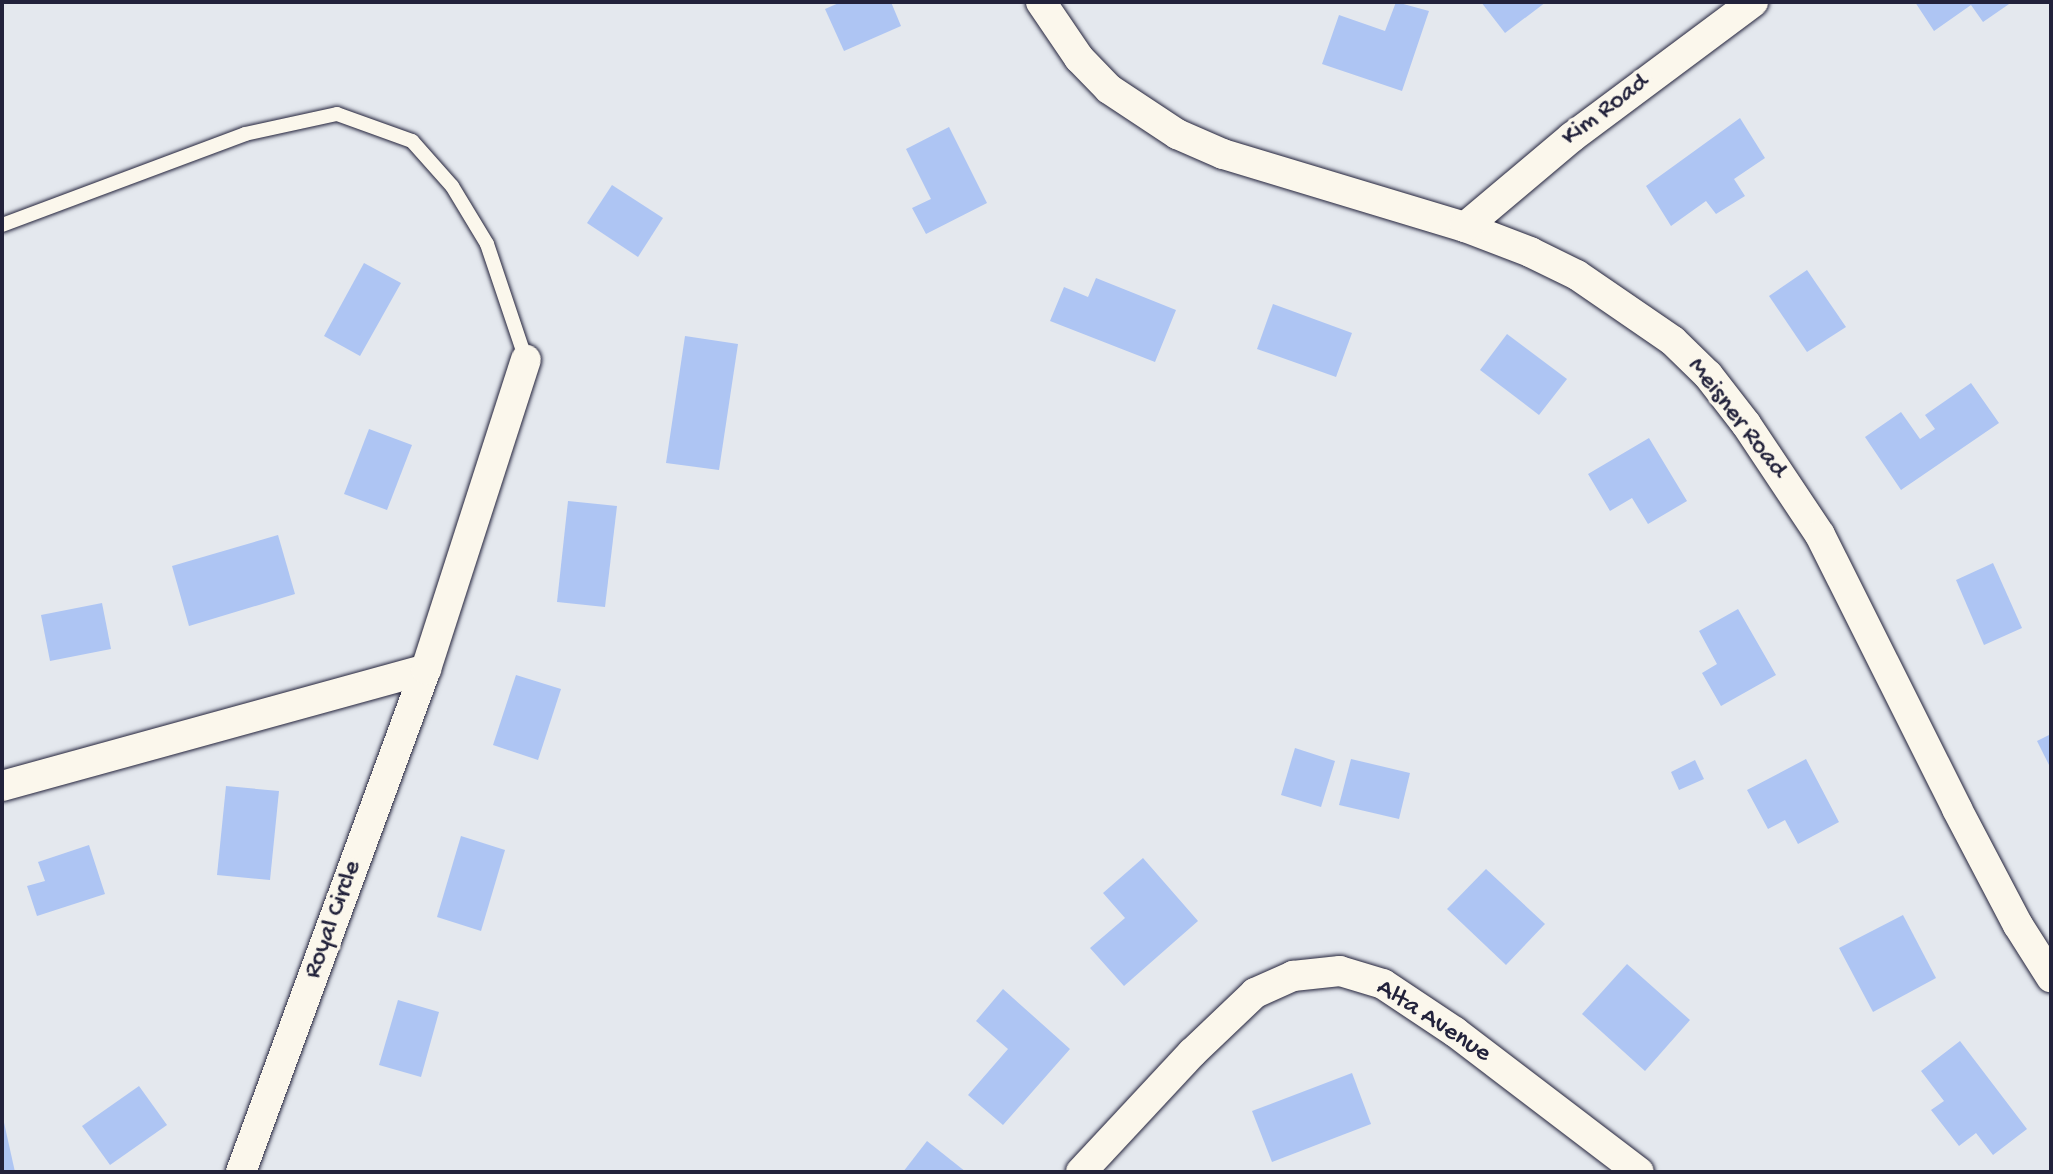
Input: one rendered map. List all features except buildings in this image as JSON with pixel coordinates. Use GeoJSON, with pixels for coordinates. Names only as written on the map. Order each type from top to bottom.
{"type":"FeatureCollection","features":[{"type":"Feature","properties":{"kind":"street","name":"Meisner Road"},"geometry":{"type":"LineString","coordinates":[[1041,2],[1079,58],[1109,89],[1144,116],[1177,134],[1262,167],[1465,227],[1530,252],[1620,303],[1673,341],[1708,375],[1746,424],[1820,535],[1957,809],[2018,925],[2051,977]]}},
{"type":"Feature","properties":{"kind":"street","name":"Kim Road"},"geometry":{"type":"LineString","coordinates":[[1465,227],[1572,137],[1753,2]]}},
{"type":"Feature","properties":{"kind":"street","name":"Royal Circle"},"geometry":{"type":"LineString","coordinates":[[241,1172],[426,669],[526,360]]}},
{"type":"Feature","properties":{"kind":"street"},"geometry":{"type":"LineString","coordinates":[[2,786],[426,669]]}},
{"type":"Feature","properties":{"kind":"street","name":"Alta Avenue"},"geometry":{"type":"LineString","coordinates":[[1081,1172],[1192,1053],[1255,993],[1293,976],[1340,971],[1383,984],[1431,1016],[1639,1172]]}},
{"type":"Feature","properties":{"kind":"lane"},"geometry":{"type":"LineString","coordinates":[[2,225],[245,134],[337,114],[412,141],[452,186],[487,244],[526,360]]}}]}
